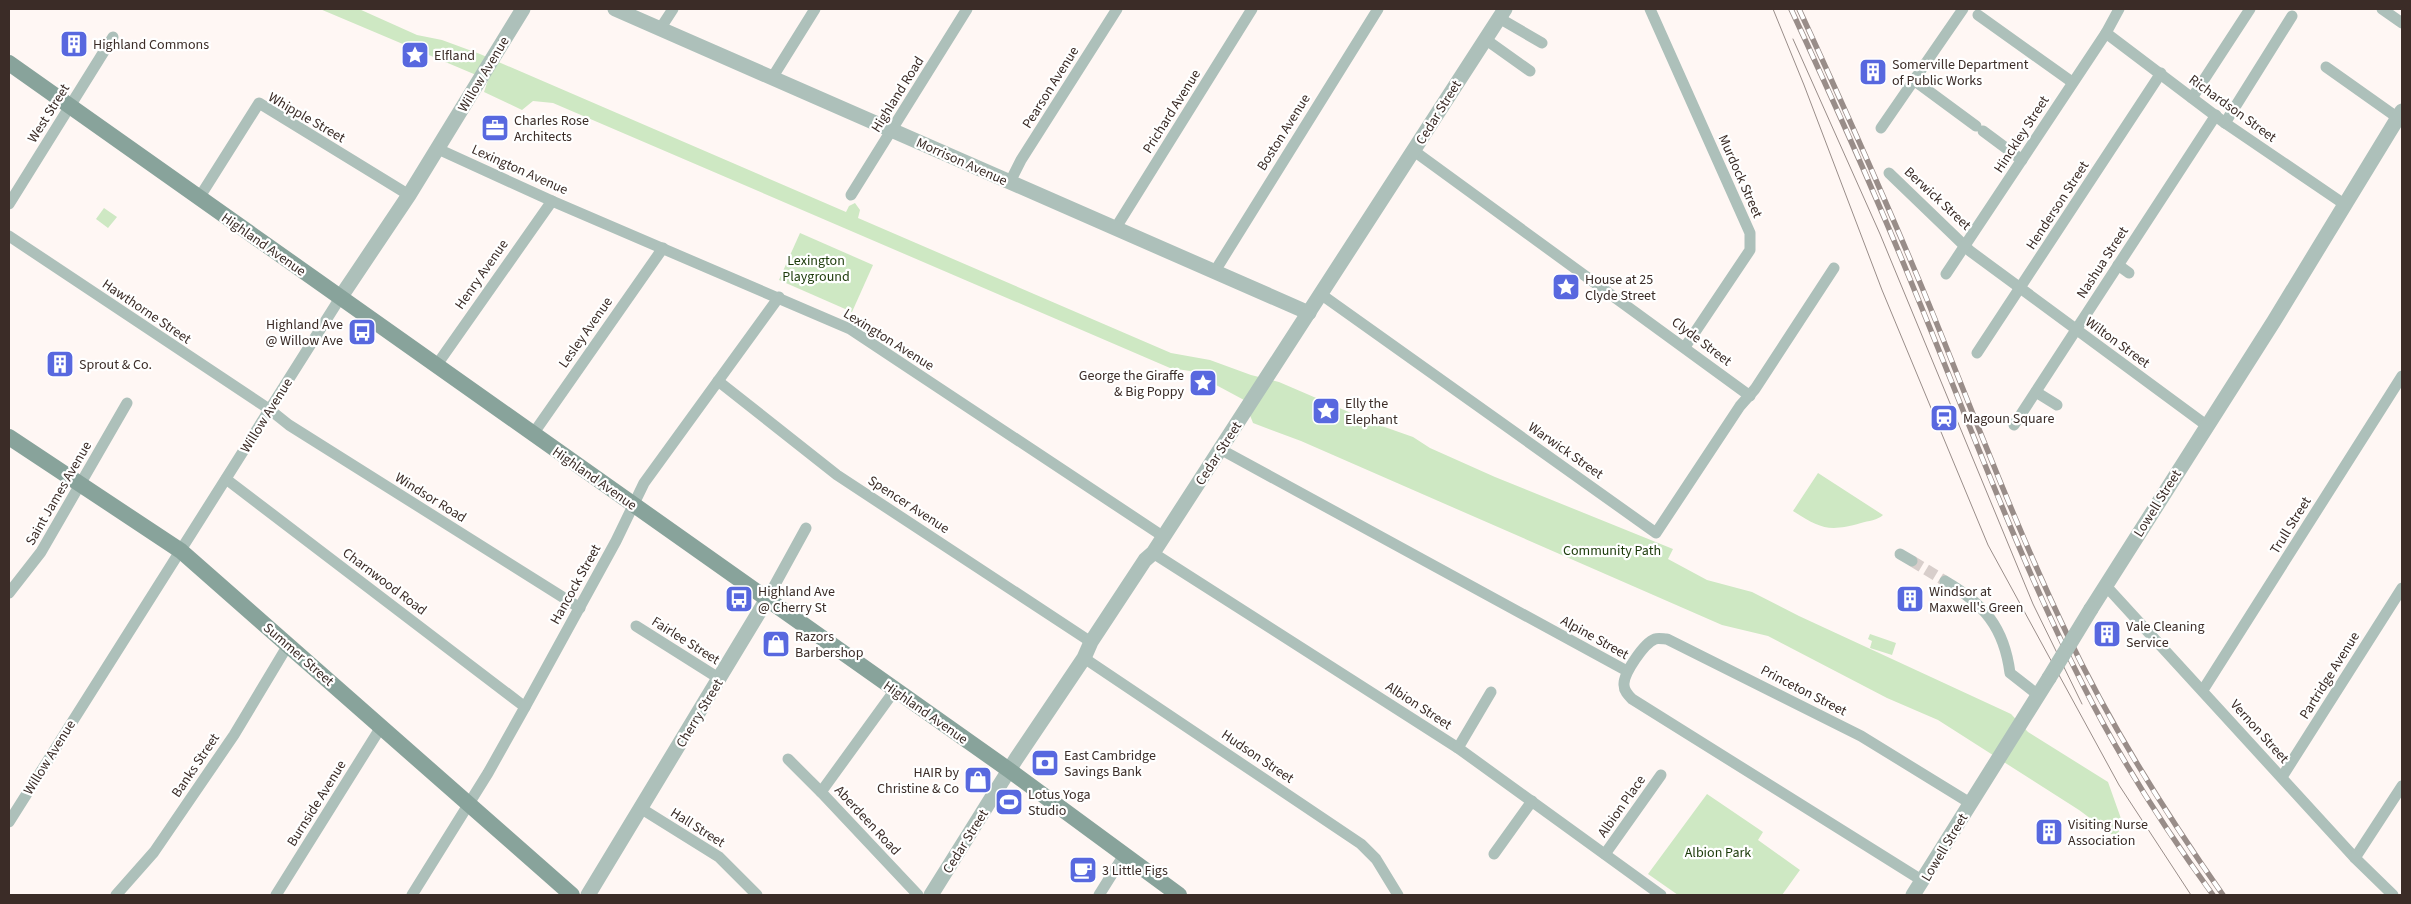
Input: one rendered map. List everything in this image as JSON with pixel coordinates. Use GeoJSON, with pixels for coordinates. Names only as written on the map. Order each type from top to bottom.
{"type":"FeatureCollection","features":[{"type":"Feature","properties":{"kind":"main road","name":"Highland Avenue"},"geometry":{"type":"LineString","coordinates":[[9,63],[1009,770],[1179,895]]}},
{"type":"Feature","properties":{"kind":"main road","name":"Summer Street"},"geometry":{"type":"LineString","coordinates":[[9,437],[181,551],[572,895]]}},
{"type":"Feature","properties":{"kind":"street","name":"Willow Avenue"},"geometry":{"type":"LineString","coordinates":[[9,822],[269,409],[409,195],[523,9]]}},
{"type":"Feature","properties":{"kind":"street","name":"Morrison Avenue"},"geometry":{"type":"LineString","coordinates":[[615,9],[1310,313]]}},
{"type":"Feature","properties":{"kind":"street"},"geometry":{"type":"LineString","coordinates":[[660,29],[672,9]]}},
{"type":"Feature","properties":{"kind":"street"},"geometry":{"type":"LineString","coordinates":[[772,78],[815,9]]}},
{"type":"Feature","properties":{"kind":"street","name":"Highland Road"},"geometry":{"type":"LineString","coordinates":[[851,195],[967,9]]}},
{"type":"Feature","properties":{"kind":"street","name":"Pearson Avenue"},"geometry":{"type":"LineString","coordinates":[[1010,182],[1021,160],[1117,9]]}},
{"type":"Feature","properties":{"kind":"street","name":"Prichard Avenue"},"geometry":{"type":"LineString","coordinates":[[1115,229],[1252,9]]}},
{"type":"Feature","properties":{"kind":"street","name":"Boston Avenue"},"geometry":{"type":"LineString","coordinates":[[1215,271],[1378,9]]}},
{"type":"Feature","properties":{"kind":"street","name":"Murdock Street"},"geometry":{"type":"LineString","coordinates":[[1650,9],[1750,233],[1750,250],[1686,347]]}},
{"type":"Feature","properties":{"kind":"street"},"geometry":{"type":"LineString","coordinates":[[1881,128],[1963,9]]}},
{"type":"Feature","properties":{"kind":"street","name":"Hinckley Street"},"geometry":{"type":"LineString","coordinates":[[1946,274],[2106,33],[2119,9]]}},
{"type":"Feature","properties":{"kind":"street"},"geometry":{"type":"LineString","coordinates":[[2192,98],[2250,9]]}},
{"type":"Feature","properties":{"kind":"street"},"geometry":{"type":"LineString","coordinates":[[2382,9],[2402,23]]}},
{"type":"Feature","properties":{"kind":"street"},"geometry":{"type":"LineString","coordinates":[[1502,13],[1542,43]]}},
{"type":"Feature","properties":{"kind":"street","name":"Cedar Street"},"geometry":{"type":"LineString","coordinates":[[932,895],[1009,770],[1084,658],[1091,642],[1145,560],[1153,553],[1164,537],[1322,295],[1502,13]]}},
{"type":"Feature","properties":{"kind":"street"},"geometry":{"type":"LineString","coordinates":[[1978,16],[2072,82]]}},
{"type":"Feature","properties":{"kind":"street"},"geometry":{"type":"LineString","coordinates":[[2225,123],[2292,16]]}},
{"type":"Feature","properties":{"kind":"street","name":"Richardson Street"},"geometry":{"type":"LineString","coordinates":[[2106,33],[2225,123],[2344,204]]}},
{"type":"Feature","properties":{"kind":"street","name":"West Street"},"geometry":{"type":"LineString","coordinates":[[9,204],[113,37]]}},
{"type":"Feature","properties":{"kind":"street"},"geometry":{"type":"LineString","coordinates":[[1485,39],[1530,71]]}},
{"type":"Feature","properties":{"kind":"street"},"geometry":{"type":"LineString","coordinates":[[2326,67],[2400,114]]}},
{"type":"Feature","properties":{"kind":"street","name":"Henderson Street"},"geometry":{"type":"LineString","coordinates":[[1977,352],[2021,289],[2161,73]]}},
{"type":"Feature","properties":{"kind":"street"},"geometry":{"type":"LineString","coordinates":[[1914,81],[2022,160]]}},
{"type":"Feature","properties":{"kind":"street","name":"Whipple Street"},"geometry":{"type":"LineString","coordinates":[[199,198],[259,103],[409,195]]}},
{"type":"Feature","properties":{"kind":"street","name":"Lowell Street"},"geometry":{"type":"LineString","coordinates":[[1913,895],[2206,425],[2274,321],[2400,114]]}},
{"type":"Feature","properties":{"kind":"street","name":"Nashua Street"},"geometry":{"type":"LineString","coordinates":[[2014,424],[2216,115]]}},
{"type":"Feature","properties":{"kind":"street","name":"Lexington Avenue"},"geometry":{"type":"LineString","coordinates":[[438,149],[850,329],[1164,537]]}},
{"type":"Feature","properties":{"kind":"street","name":"Clyde Street"},"geometry":{"type":"LineString","coordinates":[[1414,151],[1486,205],[1686,347],[1750,396]]}},
{"type":"Feature","properties":{"kind":"street","name":"Berwick Street"},"geometry":{"type":"LineString","coordinates":[[1889,173],[1966,246]]}},
{"type":"Feature","properties":{"kind":"street","name":"Henry Avenue"},"geometry":{"type":"LineString","coordinates":[[436,366],[552,200]]}},
{"type":"Feature","properties":{"kind":"street","name":"Hawthorne Street"},"geometry":{"type":"LineString","coordinates":[[9,236],[269,409]]}},
{"type":"Feature","properties":{"kind":"street","name":"Wilton Street"},"geometry":{"type":"LineString","coordinates":[[1966,246],[1970,251],[2206,425]]}},
{"type":"Feature","properties":{"kind":"street","name":"Lesley Avenue"},"geometry":{"type":"LineString","coordinates":[[533,434],[663,248]]}},
{"type":"Feature","properties":{"kind":"street"},"geometry":{"type":"LineString","coordinates":[[2118,264],[2129,273]]}},
{"type":"Feature","properties":{"kind":"street"},"geometry":{"type":"LineString","coordinates":[[1750,396],[1834,268]]}},
{"type":"Feature","properties":{"kind":"street","name":"Warwick Street"},"geometry":{"type":"LineString","coordinates":[[1322,295],[1656,534],[1740,406],[1750,396]]}},
{"type":"Feature","properties":{"kind":"street","name":"Hancock Street"},"geometry":{"type":"LineString","coordinates":[[412,895],[469,804],[525,707],[580,608],[647,480],[779,297]]}},
{"type":"Feature","properties":{"kind":"street","name":"Trull Street"},"geometry":{"type":"LineString","coordinates":[[2203,690],[2402,376]]}},
{"type":"Feature","properties":{"kind":"street","name":"Spencer Avenue"},"geometry":{"type":"LineString","coordinates":[[718,381],[837,475],[1091,642]]}},
{"type":"Feature","properties":{"kind":"street"},"geometry":{"type":"LineString","coordinates":[[2036,392],[2057,405]]}},
{"type":"Feature","properties":{"kind":"street","name":"Saint James Avenue"},"geometry":{"type":"LineString","coordinates":[[9,593],[41,552],[127,403]]}},
{"type":"Feature","properties":{"kind":"street","name":"Windsor Road"},"geometry":{"type":"LineString","coordinates":[[269,409],[298,431],[580,608]]}},
{"type":"Feature","properties":{"kind":"street","name":"Alpine Street"},"geometry":{"type":"LineString","coordinates":[[1220,449],[1627,671],[1623,683],[1625,691],[1632,699],[1923,881]]}},
{"type":"Feature","properties":{"kind":"street","name":"Charnwood Road"},"geometry":{"type":"LineString","coordinates":[[226,479],[525,707]]}},
{"type":"Feature","properties":{"kind":"street","name":"Cherry Street"},"geometry":{"type":"LineString","coordinates":[[588,895],[642,809],[767,600],[806,528]]}},
{"type":"Feature","properties":{"kind":"street","name":"Albion Street"},"geometry":{"type":"LineString","coordinates":[[1153,553],[1458,748],[1661,895]]}},
{"type":"Feature","properties":{"kind":"street"},"geometry":{"type":"LineString","coordinates":[[1900,554],[1912,561]]}},
{"type":"Feature","properties":{"kind":"street"},"geometry":{"type":"LineString","coordinates":[[1944,581],[1965,594],[1990,617],[2005,646],[2010,673],[2038,695]]}},
{"type":"Feature","properties":{"kind":"street","name":"Vernon Street"},"geometry":{"type":"LineString","coordinates":[[2106,586],[2355,858],[2393,895]]}},
{"type":"Feature","properties":{"kind":"street","name":"Partridge Avenue"},"geometry":{"type":"LineString","coordinates":[[2282,777],[2402,588]]}},
{"type":"Feature","properties":{"kind":"street","name":"Fairlee Street"},"geometry":{"type":"LineString","coordinates":[[636,626],[720,679]]}},
{"type":"Feature","properties":{"kind":"street","name":"Princeton Street"},"geometry":{"type":"LineString","coordinates":[[1627,671],[1645,648],[1655,639],[1667,638],[1861,736],[1970,803]]}},
{"type":"Feature","properties":{"kind":"street","name":"Banks Street"},"geometry":{"type":"LineString","coordinates":[[116,895],[159,844],[234,735],[288,644]]}},
{"type":"Feature","properties":{"kind":"street","name":"Hudson Street"},"geometry":{"type":"LineString","coordinates":[[1084,658],[1361,844],[1376,859],[1398,895]]}},
{"type":"Feature","properties":{"kind":"street","name":"Aberdeen Road"},"geometry":{"type":"LineString","coordinates":[[895,690],[821,792],[918,895]]}},
{"type":"Feature","properties":{"kind":"street"},"geometry":{"type":"LineString","coordinates":[[1458,748],[1491,692]]}},
{"type":"Feature","properties":{"kind":"street","name":"Burnside Avenue"},"geometry":{"type":"LineString","coordinates":[[276,895],[382,727]]}},
{"type":"Feature","properties":{"kind":"street"},"geometry":{"type":"LineString","coordinates":[[788,759],[821,792]]}},
{"type":"Feature","properties":{"kind":"street","name":"Albion Place"},"geometry":{"type":"LineString","coordinates":[[1605,854],[1661,775]]}},
{"type":"Feature","properties":{"kind":"street"},"geometry":{"type":"LineString","coordinates":[[2355,858],[2402,786]]}},
{"type":"Feature","properties":{"kind":"street"},"geometry":{"type":"LineString","coordinates":[[1494,854],[1532,800]]}},
{"type":"Feature","properties":{"kind":"street","name":"Hall Street"},"geometry":{"type":"LineString","coordinates":[[642,809],[720,857],[757,895]]}},
{"type":"Feature","properties":{"kind":"street"},"geometry":{"type":"LineString","coordinates":[[1098,895],[1124,855]]}},
{"type":"Feature","properties":{"kind":"green space","name":"Community Path"},"geometry":{"type":"Polygon","coordinates":[[[320,9],[359,9],[417,35],[442,40],[480,54],[846,212],[849,206],[855,203],[860,210],[858,218],[1171,353],[1210,360],[1251,375],[1279,382],[1379,425],[1413,437],[1430,448],[1495,477],[1673,549],[1668,559],[1707,580],[1752,592],[1799,616],[2011,714],[2028,732],[2108,782],[2124,827],[2114,836],[2079,810],[1938,720],[1887,698],[1768,636],[1722,625],[1301,441],[1253,423],[1244,400],[1190,371],[1170,368],[553,103],[533,101],[522,110],[484,92],[488,80],[320,9]]]}},
{"type":"Feature","properties":{"kind":"green space"},"geometry":{"type":"Polygon","coordinates":[[[104,208],[117,217],[108,228],[96,219],[104,208]]]}},
{"type":"Feature","properties":{"kind":"green space","name":"Lexington Playground"},"geometry":{"type":"Polygon","coordinates":[[[800,233],[873,265],[852,312],[779,280],[800,233]]]}},
{"type":"Feature","properties":{"kind":"green space"},"geometry":{"type":"Polygon","coordinates":[[[1818,473],[1883,515],[1870,521],[1833,528],[1818,525],[1793,511],[1818,473]]]}},
{"type":"Feature","properties":{"kind":"green space"},"geometry":{"type":"Polygon","coordinates":[[[1870,634],[1896,643],[1892,655],[1870,648],[1872,641],[1868,639],[1870,634]]]}},
{"type":"Feature","properties":{"kind":"green space","name":"Albion Park"},"geometry":{"type":"Polygon","coordinates":[[[1707,794],[1763,832],[1758,840],[1800,870],[1782,895],[1678,895],[1648,874],[1707,794]]]}},
{"type":"Feature","properties":{"kind":"tunnel"},"geometry":{"type":"LineString","coordinates":[[1912,561],[1945,581]]}},
{"type":"Feature","properties":{"kind":"tram line"},"geometry":{"type":"LineString","coordinates":[[1773,9],[1882,290],[1988,545],[2119,785],[2191,895]]}},
{"type":"Feature","properties":{"kind":"tram line"},"geometry":{"type":"LineString","coordinates":[[1793,39],[1880,234],[2033,604],[2082,704]]}},
{"type":"Feature","properties":{"kind":"railway"},"geometry":{"type":"LineString","coordinates":[[1791,9],[1885,219],[2015,539],[2059,637],[2097,713],[2128,767],[2213,895]]}},
{"type":"Feature","properties":{"kind":"railway"},"geometry":{"type":"LineString","coordinates":[[1799,9],[1906,250],[2009,503],[2066,632],[2119,734],[2180,832],[2223,895]]}},
{"type":"Feature","properties":{"kind":"place","name":"Highland Commons"},"geometry":{"type":"Point","coordinates":[74,44]}},
{"type":"Feature","properties":{"kind":"place","name":"Elfland"},"geometry":{"type":"Point","coordinates":[415,55]}},
{"type":"Feature","properties":{"kind":"place","name":"Somerville Department of Public Works"},"geometry":{"type":"Point","coordinates":[1873,72]}},
{"type":"Feature","properties":{"kind":"place","name":"Charles Rose Architects"},"geometry":{"type":"Point","coordinates":[495,128]}},
{"type":"Feature","properties":{"kind":"place","name":"House at 25 Clyde Street"},"geometry":{"type":"Point","coordinates":[1566,287]}},
{"type":"Feature","properties":{"kind":"place","name":"Highland Ave @ Willow Ave"},"geometry":{"type":"Point","coordinates":[362,332]}},
{"type":"Feature","properties":{"kind":"place","name":"Sprout & Co."},"geometry":{"type":"Point","coordinates":[60,364]}},
{"type":"Feature","properties":{"kind":"place","name":"George the Giraffe & Big Poppy"},"geometry":{"type":"Point","coordinates":[1203,383]}},
{"type":"Feature","properties":{"kind":"place","name":"Elly the Elephant"},"geometry":{"type":"Point","coordinates":[1326,411]}},
{"type":"Feature","properties":{"kind":"place","name":"Magoun Square"},"geometry":{"type":"Point","coordinates":[1944,418]}},
{"type":"Feature","properties":{"kind":"place","name":"Highland Ave @ Cherry St"},"geometry":{"type":"Point","coordinates":[739,599]}},
{"type":"Feature","properties":{"kind":"place","name":"Windsor at Maxwell's Green"},"geometry":{"type":"Point","coordinates":[1910,599]}},
{"type":"Feature","properties":{"kind":"place","name":"Vale Cleaning Service"},"geometry":{"type":"Point","coordinates":[2107,634]}},
{"type":"Feature","properties":{"kind":"place","name":"Razors Barbershop"},"geometry":{"type":"Point","coordinates":[776,644]}},
{"type":"Feature","properties":{"kind":"place","name":"East Cambridge Savings Bank"},"geometry":{"type":"Point","coordinates":[1045,763]}},
{"type":"Feature","properties":{"kind":"place","name":"HAIR by Christine & Co"},"geometry":{"type":"Point","coordinates":[978,780]}},
{"type":"Feature","properties":{"kind":"place","name":"Lotus Yoga Studio"},"geometry":{"type":"Point","coordinates":[1009,802]}},
{"type":"Feature","properties":{"kind":"place","name":"Visiting Nurse Association"},"geometry":{"type":"Point","coordinates":[2049,832]}},
{"type":"Feature","properties":{"kind":"place","name":"3 Little Figs"},"geometry":{"type":"Point","coordinates":[1083,870]}}]}
